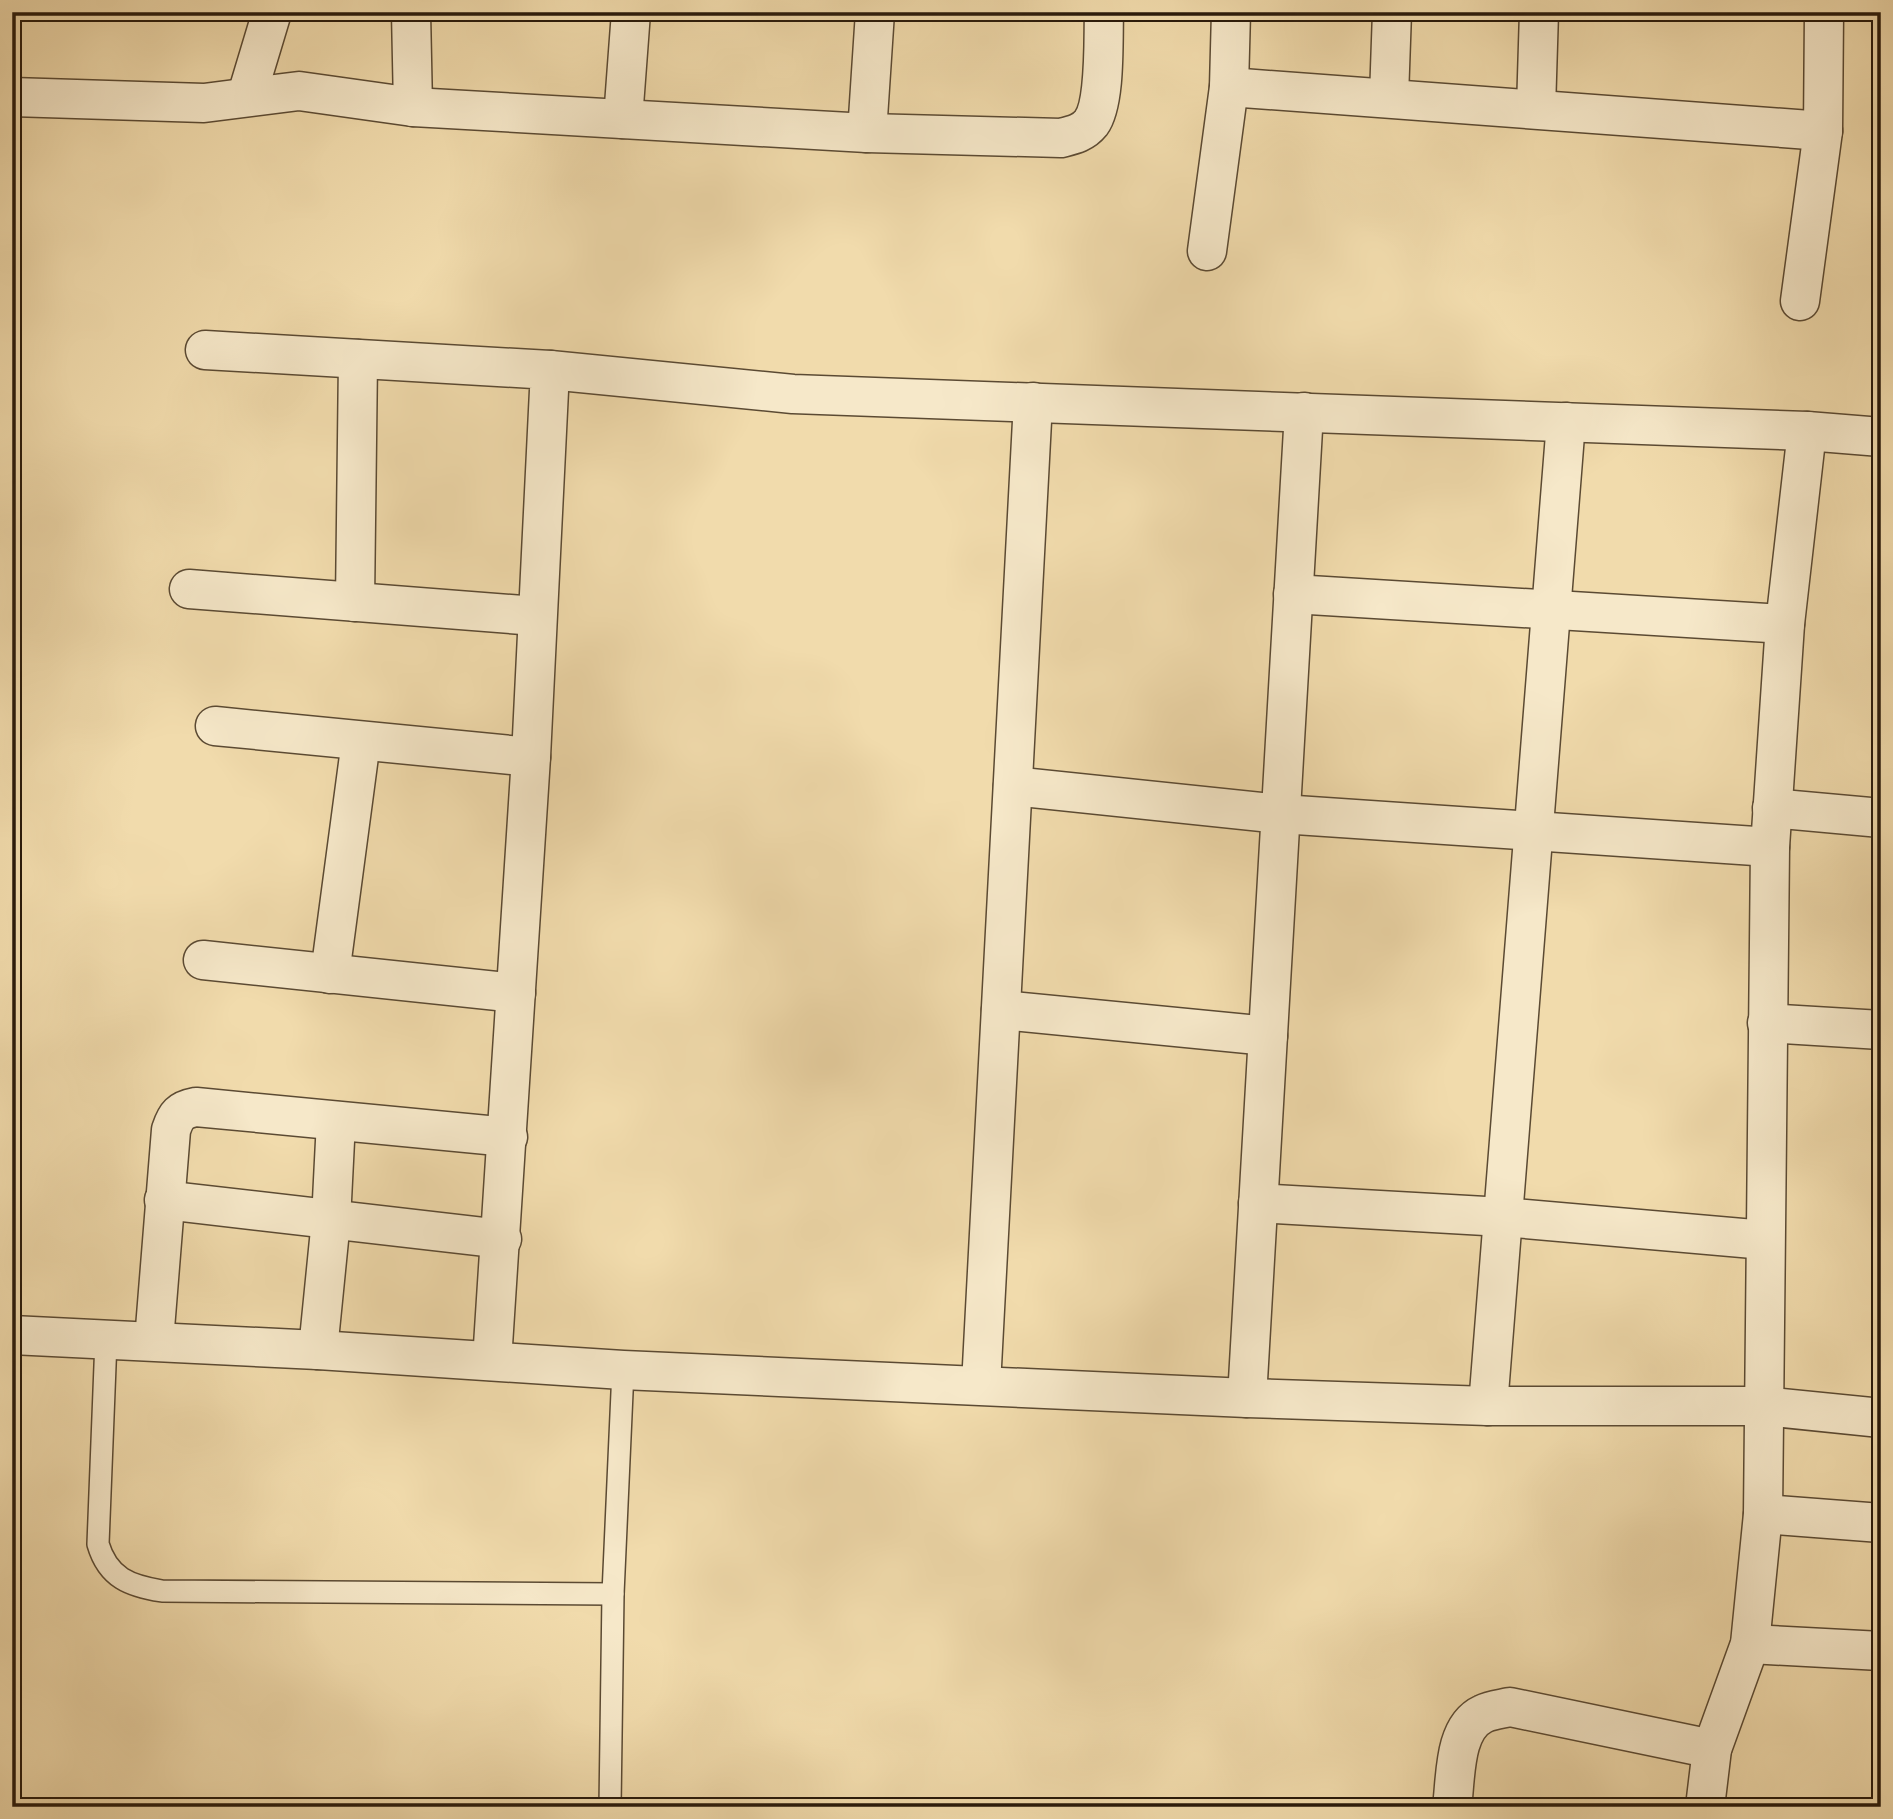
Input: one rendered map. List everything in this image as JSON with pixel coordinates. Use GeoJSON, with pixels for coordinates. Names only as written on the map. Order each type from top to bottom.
{"type":"FeatureCollection","features":[{"type":"Feature","properties":{"kind":"street"},"geometry":{"type":"LineString","coordinates":[[247,95],[272,12]]}},
{"type":"Feature","properties":{"kind":"street"},"geometry":{"type":"LineString","coordinates":[[411,12],[413,107]]}},
{"type":"Feature","properties":{"kind":"street"},"geometry":{"type":"LineString","coordinates":[[623,119],[631,12]]}},
{"type":"Feature","properties":{"kind":"street"},"geometry":{"type":"LineString","coordinates":[[867,133],[875,12]]}},
{"type":"Feature","properties":{"kind":"street"},"geometry":{"type":"LineString","coordinates":[[12,97],[204,103],[247,95],[299,91],[413,107],[867,133],[1062,138],[1079,134],[1092,122],[1099,95],[1104,12]]}},
{"type":"Feature","properties":{"kind":"street"},"geometry":{"type":"LineString","coordinates":[[1207,251],[1229,87],[1231,12]]}},
{"type":"Feature","properties":{"kind":"street"},"geometry":{"type":"LineString","coordinates":[[1389,97],[1392,12]]}},
{"type":"Feature","properties":{"kind":"street"},"geometry":{"type":"LineString","coordinates":[[1536,109],[1539,12]]}},
{"type":"Feature","properties":{"kind":"street"},"geometry":{"type":"LineString","coordinates":[[1800,301],[1823,131],[1824,12]]}},
{"type":"Feature","properties":{"kind":"street"},"geometry":{"type":"LineString","coordinates":[[1229,87],[1823,131]]}},
{"type":"Feature","properties":{"kind":"street"},"geometry":{"type":"LineString","coordinates":[[205,350],[550,370],[793,394],[1807,431],[1881,438]]}},
{"type":"Feature","properties":{"kind":"street"},"geometry":{"type":"LineString","coordinates":[[355,602],[358,359]]}},
{"type":"Feature","properties":{"kind":"street"},"geometry":{"type":"LineString","coordinates":[[492,1361],[502,1239],[531,757],[550,370]]}},
{"type":"Feature","properties":{"kind":"street"},"geometry":{"type":"LineString","coordinates":[[982,1385],[1033,402]]}},
{"type":"Feature","properties":{"kind":"street"},"geometry":{"type":"LineString","coordinates":[[1247,1398],[1304,412]]}},
{"type":"Feature","properties":{"kind":"street"},"geometry":{"type":"LineString","coordinates":[[1488,1406],[1566,422]]}},
{"type":"Feature","properties":{"kind":"street"},"geometry":{"type":"LineString","coordinates":[[1704,1807],[1712,1749],[1750,1644],[1763,1514],[1770,847],[1785,624],[1807,431]]}},
{"type":"Feature","properties":{"kind":"street"},"geometry":{"type":"LineString","coordinates":[[189,589],[536,616]]}},
{"type":"Feature","properties":{"kind":"street"},"geometry":{"type":"LineString","coordinates":[[1293,594],[1785,624]]}},
{"type":"Feature","properties":{"kind":"street"},"geometry":{"type":"LineString","coordinates":[[215,726],[531,757]]}},
{"type":"Feature","properties":{"kind":"street"},"geometry":{"type":"LineString","coordinates":[[330,974],[361,741]]}},
{"type":"Feature","properties":{"kind":"street"},"geometry":{"type":"LineString","coordinates":[[1013,786],[1281,814],[1770,847]]}},
{"type":"Feature","properties":{"kind":"street"},"geometry":{"type":"LineString","coordinates":[[1772,808],[1881,818]]}},
{"type":"Feature","properties":{"kind":"street"},"geometry":{"type":"LineString","coordinates":[[203,960],[516,993]]}},
{"type":"Feature","properties":{"kind":"street"},"geometry":{"type":"LineString","coordinates":[[1001,1010],[1268,1036]]}},
{"type":"Feature","properties":{"kind":"street"},"geometry":{"type":"LineString","coordinates":[[1768,1023],[1881,1030]]}},
{"type":"Feature","properties":{"kind":"street"},"geometry":{"type":"LineString","coordinates":[[154,1341],[171,1130],[175,1117],[183,1109],[196,1107],[508,1137]]}},
{"type":"Feature","properties":{"kind":"street"},"geometry":{"type":"LineString","coordinates":[[318,1350],[331,1220],[336,1121]]}},
{"type":"Feature","properties":{"kind":"street"},"geometry":{"type":"LineString","coordinates":[[164,1200],[502,1239]]}},
{"type":"Feature","properties":{"kind":"street"},"geometry":{"type":"LineString","coordinates":[[1258,1203],[1503,1217],[1765,1240]]}},
{"type":"Feature","properties":{"kind":"street"},"geometry":{"type":"LineString","coordinates":[[12,1335],[318,1350],[623,1370],[1247,1398],[1488,1406],[1763,1406],[1881,1418]]}},
{"type":"Feature","properties":{"kind":"street"},"geometry":{"type":"LineString","coordinates":[[1763,1514],[1881,1523]]}},
{"type":"Feature","properties":{"kind":"street"},"geometry":{"type":"LineString","coordinates":[[1750,1644],[1881,1651]]}},
{"type":"Feature","properties":{"kind":"street"},"geometry":{"type":"LineString","coordinates":[[1452,1807],[1462,1737],[1471,1723],[1483,1714],[1510,1707],[1712,1749]]}},
{"type":"Feature","properties":{"kind":"lane"},"geometry":{"type":"LineString","coordinates":[[107,1340],[98,1544],[104,1563],[117,1577],[136,1587],[162,1591],[614,1594]]}},
{"type":"Feature","properties":{"kind":"lane"},"geometry":{"type":"LineString","coordinates":[[610,1807],[614,1594],[623,1370]]}}]}
